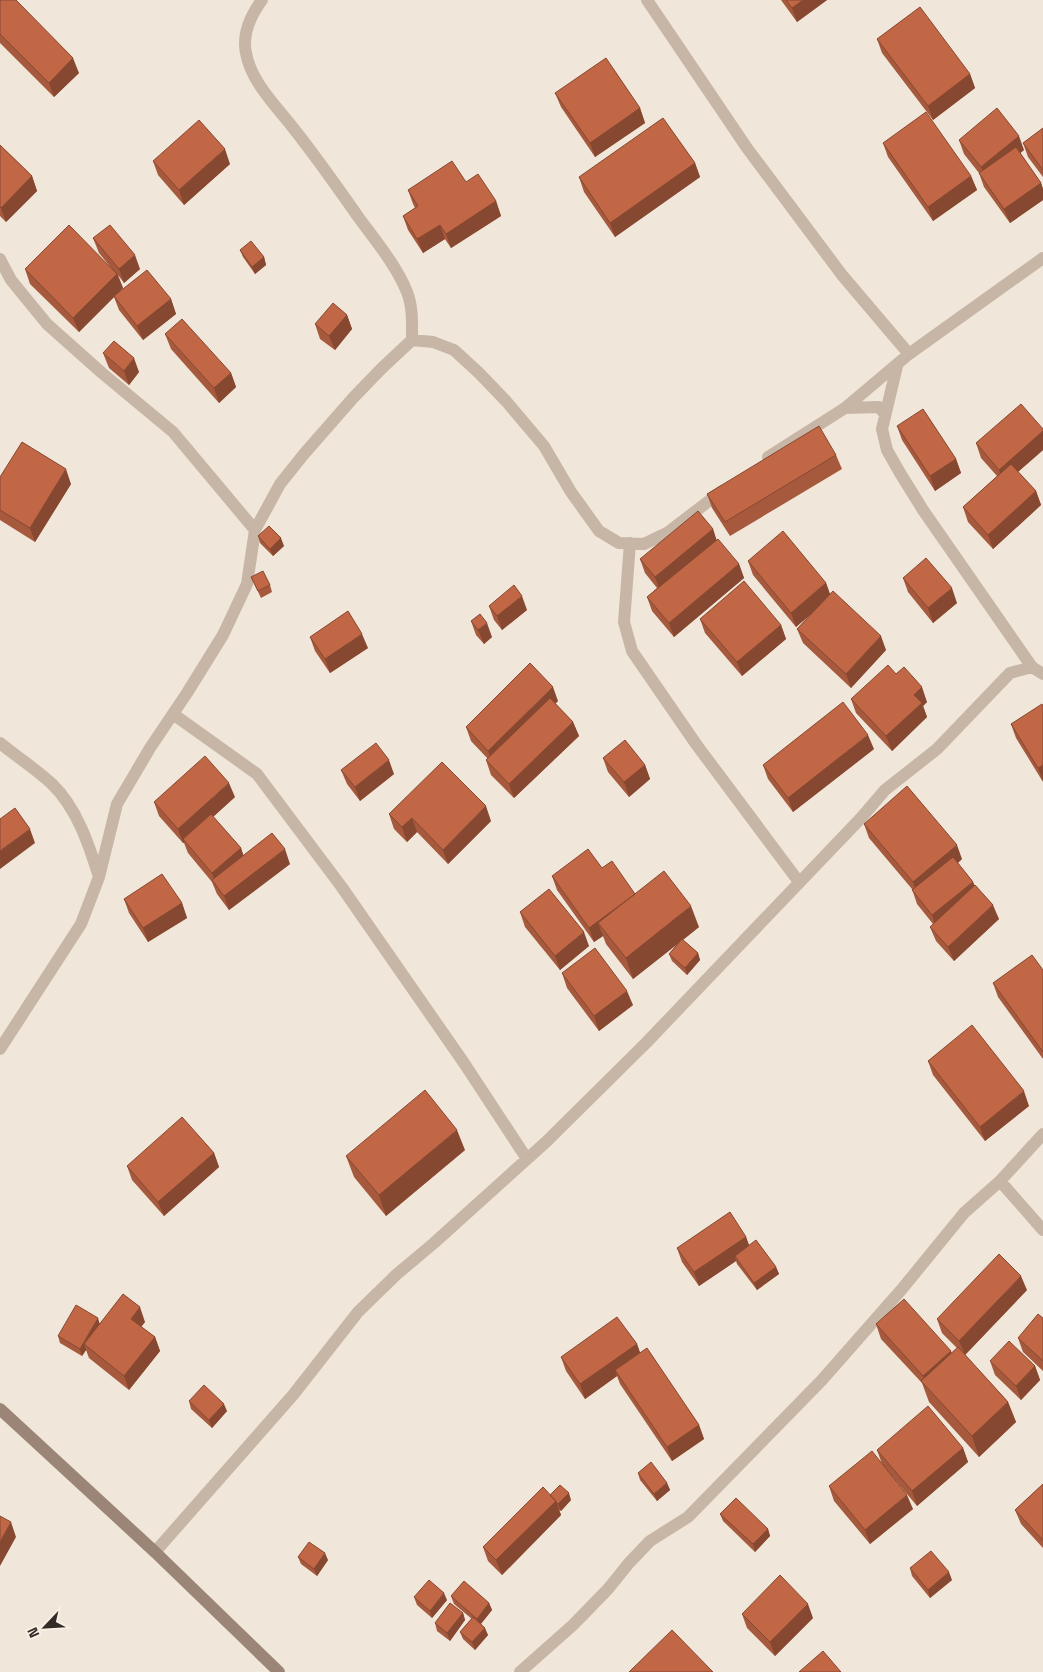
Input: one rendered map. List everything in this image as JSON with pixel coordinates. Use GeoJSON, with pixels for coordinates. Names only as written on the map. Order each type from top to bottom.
{"type":"FeatureCollection","features":[{"type":"Feature","properties":{"kind":"main road"},"geometry":{"type":"LineString","coordinates":[[0,1409],[155,1552],[279,1672]]}},
{"type":"Feature","properties":{"kind":"street"},"geometry":{"type":"LineString","coordinates":[[0,1049],[81,924],[99,876],[116,804],[223,635],[246,584],[255,530],[280,484],[304,454],[365,386],[412,340],[412,315],[407,292],[386,255],[307,144],[263,88],[253,71],[246,52],[246,34],[252,13],[262,0]]}},
{"type":"Feature","properties":{"kind":"street"},"geometry":{"type":"LineString","coordinates":[[647,0],[748,148],[842,275],[909,354]]}},
{"type":"Feature","properties":{"kind":"street"},"geometry":{"type":"LineString","coordinates":[[762,462],[845,408],[909,354],[1043,258]]}},
{"type":"Feature","properties":{"kind":"street"},"geometry":{"type":"LineString","coordinates":[[0,260],[11,280],[47,324],[173,432],[255,530]]}},
{"type":"Feature","properties":{"kind":"street"},"geometry":{"type":"LineString","coordinates":[[412,340],[433,342],[454,350],[479,373],[506,401],[544,446],[571,492],[599,531],[620,543],[644,544],[667,533],[730,484]]}},
{"type":"Feature","properties":{"kind":"street"},"geometry":{"type":"LineString","coordinates":[[155,1552],[293,1396],[358,1312],[397,1274],[527,1159],[646,1043],[862,818],[885,790],[937,749],[1010,673],[1037,670],[955,557],[900,473],[888,450],[882,429],[897,366]]}},
{"type":"Feature","properties":{"kind":"street"},"geometry":{"type":"LineString","coordinates":[[845,408],[879,407],[885,414]]}},
{"type":"Feature","properties":{"kind":"street"},"geometry":{"type":"LineString","coordinates":[[630,544],[624,622],[632,651],[696,744],[799,882]]}},
{"type":"Feature","properties":{"kind":"street"},"geometry":{"type":"LineString","coordinates":[[173,714],[257,774],[341,886],[464,1063],[527,1159]]}},
{"type":"Feature","properties":{"kind":"street"},"geometry":{"type":"LineString","coordinates":[[0,743],[53,785],[69,806],[88,840],[99,876]]}},
{"type":"Feature","properties":{"kind":"street"},"geometry":{"type":"LineString","coordinates":[[520,1672],[573,1625],[650,1541],[688,1517],[822,1380],[902,1289],[964,1213],[1000,1181],[1043,1134]]}},
{"type":"Feature","properties":{"kind":"street"},"geometry":{"type":"LineString","coordinates":[[1000,1181],[1043,1230]]}},
{"type":"Feature","properties":{"kind":"building"},"geometry":{"type":"Polygon","coordinates":[[[0,0],[16,0],[73,58],[49,83],[0,34],[0,0]]]}},
{"type":"Feature","properties":{"kind":"building"},"geometry":{"type":"Polygon","coordinates":[[[786,0],[803,0],[792,8],[786,0]]]}},
{"type":"Feature","properties":{"kind":"building"},"geometry":{"type":"Polygon","coordinates":[[[920,7],[970,74],[928,106],[877,39],[920,7]]]}},
{"type":"Feature","properties":{"kind":"building"},"geometry":{"type":"Polygon","coordinates":[[[606,58],[640,108],[590,143],[555,93],[606,58]]]}},
{"type":"Feature","properties":{"kind":"building"},"geometry":{"type":"Polygon","coordinates":[[[997,108],[1019,136],[981,167],[959,140],[997,108]]]}},
{"type":"Feature","properties":{"kind":"building"},"geometry":{"type":"Polygon","coordinates":[[[926,112],[971,176],[928,207],[883,143],[926,112]]]}},
{"type":"Feature","properties":{"kind":"building"},"geometry":{"type":"Polygon","coordinates":[[[663,118],[695,163],[610,223],[579,177],[663,118]]]}},
{"type":"Feature","properties":{"kind":"building"},"geometry":{"type":"Polygon","coordinates":[[[199,120],[225,149],[179,190],[153,161],[199,120]]]}},
{"type":"Feature","properties":{"kind":"building"},"geometry":{"type":"Polygon","coordinates":[[[1043,128],[1043,170],[1023,143],[1043,128]]]}},
{"type":"Feature","properties":{"kind":"building"},"geometry":{"type":"Polygon","coordinates":[[[0,145],[32,176],[1,208],[0,207],[0,145]]]}},
{"type":"Feature","properties":{"kind":"building"},"geometry":{"type":"Polygon","coordinates":[[[1016,147],[1041,183],[1004,209],[979,173],[1016,147]]]}},
{"type":"Feature","properties":{"kind":"building"},"geometry":{"type":"Polygon","coordinates":[[[452,161],[466,182],[478,174],[496,201],[446,234],[440,225],[417,239],[403,216],[418,206],[408,190],[452,161]]]}},
{"type":"Feature","properties":{"kind":"building"},"geometry":{"type":"Polygon","coordinates":[[[69,225],[117,274],[73,318],[25,269],[69,225]]]}},
{"type":"Feature","properties":{"kind":"building"},"geometry":{"type":"Polygon","coordinates":[[[110,225],[135,255],[119,269],[93,238],[110,225]]]}},
{"type":"Feature","properties":{"kind":"building"},"geometry":{"type":"Polygon","coordinates":[[[251,241],[264,257],[252,267],[240,250],[251,241]]]}},
{"type":"Feature","properties":{"kind":"building"},"geometry":{"type":"Polygon","coordinates":[[[147,270],[171,299],[137,326],[114,296],[147,270]]]}},
{"type":"Feature","properties":{"kind":"building"},"geometry":{"type":"Polygon","coordinates":[[[333,303],[347,315],[329,336],[315,324],[333,303]]]}},
{"type":"Feature","properties":{"kind":"building"},"geometry":{"type":"Polygon","coordinates":[[[182,319],[231,373],[214,388],[165,334],[182,319]]]}},
{"type":"Feature","properties":{"kind":"building"},"geometry":{"type":"Polygon","coordinates":[[[114,341],[134,358],[124,371],[103,353],[114,341]]]}},
{"type":"Feature","properties":{"kind":"building"},"geometry":{"type":"Polygon","coordinates":[[[1021,404],[1043,431],[999,470],[976,443],[1021,404]]]}},
{"type":"Feature","properties":{"kind":"building"},"geometry":{"type":"Polygon","coordinates":[[[923,409],[956,459],[930,476],[897,426],[923,409]]]}},
{"type":"Feature","properties":{"kind":"building"},"geometry":{"type":"Polygon","coordinates":[[[819,426],[836,455],[725,522],[707,494],[819,426]]]}},
{"type":"Feature","properties":{"kind":"building"},"geometry":{"type":"Polygon","coordinates":[[[22,442],[66,469],[30,528],[0,510],[0,477],[22,442]]]}},
{"type":"Feature","properties":{"kind":"building"},"geometry":{"type":"Polygon","coordinates":[[[1011,464],[1036,491],[988,535],[963,507],[1011,464]]]}},
{"type":"Feature","properties":{"kind":"building"},"geometry":{"type":"Polygon","coordinates":[[[698,511],[713,529],[655,577],[640,559],[698,511]]]}},
{"type":"Feature","properties":{"kind":"building"},"geometry":{"type":"Polygon","coordinates":[[[269,526],[281,538],[270,549],[258,536],[269,526]]]}},
{"type":"Feature","properties":{"kind":"building"},"geometry":{"type":"Polygon","coordinates":[[[783,531],[826,583],[791,613],[748,561],[783,531]]]}},
{"type":"Feature","properties":{"kind":"building"},"geometry":{"type":"Polygon","coordinates":[[[718,539],[739,564],[669,623],[647,597],[718,539]]]}},
{"type":"Feature","properties":{"kind":"building"},"geometry":{"type":"Polygon","coordinates":[[[926,558],[952,588],[928,608],[903,578],[926,558]]]}},
{"type":"Feature","properties":{"kind":"building"},"geometry":{"type":"Polygon","coordinates":[[[263,571],[270,585],[258,591],[251,577],[263,571]]]}},
{"type":"Feature","properties":{"kind":"building"},"geometry":{"type":"Polygon","coordinates":[[[744,581],[781,625],[737,662],[700,619],[744,581]]]}},
{"type":"Feature","properties":{"kind":"building"},"geometry":{"type":"Polygon","coordinates":[[[514,585],[522,596],[497,616],[489,606],[514,585]]]}},
{"type":"Feature","properties":{"kind":"building"},"geometry":{"type":"Polygon","coordinates":[[[833,591],[881,636],[846,674],[797,629],[833,591]]]}},
{"type":"Feature","properties":{"kind":"building"},"geometry":{"type":"Polygon","coordinates":[[[348,611],[362,634],[325,659],[310,637],[348,611]]]}},
{"type":"Feature","properties":{"kind":"building"},"geometry":{"type":"Polygon","coordinates":[[[480,614],[487,623],[478,630],[471,621],[480,614]]]}},
{"type":"Feature","properties":{"kind":"building"},"geometry":{"type":"Polygon","coordinates":[[[530,663],[553,687],[488,751],[466,727],[530,663]]]}},
{"type":"Feature","properties":{"kind":"building"},"geometry":{"type":"Polygon","coordinates":[[[888,665],[896,674],[904,667],[922,687],[914,695],[922,703],[886,736],[851,699],[888,665]]]}},
{"type":"Feature","properties":{"kind":"building"},"geometry":{"type":"Polygon","coordinates":[[[550,698],[573,722],[509,784],[486,760],[550,698]]]}},
{"type":"Feature","properties":{"kind":"building"},"geometry":{"type":"Polygon","coordinates":[[[843,702],[868,735],[788,798],[763,765],[843,702]]]}},
{"type":"Feature","properties":{"kind":"building"},"geometry":{"type":"Polygon","coordinates":[[[1042,704],[1043,765],[1038,768],[1011,724],[1042,704]]]}},
{"type":"Feature","properties":{"kind":"building"},"geometry":{"type":"Polygon","coordinates":[[[625,740],[645,765],[624,782],[603,758],[625,740]]]}},
{"type":"Feature","properties":{"kind":"building"},"geometry":{"type":"Polygon","coordinates":[[[376,743],[389,760],[355,787],[341,770],[376,743]]]}},
{"type":"Feature","properties":{"kind":"building"},"geometry":{"type":"Polygon","coordinates":[[[205,756],[229,783],[178,829],[154,802],[205,756]]]}},
{"type":"Feature","properties":{"kind":"building"},"geometry":{"type":"Polygon","coordinates":[[[442,762],[486,806],[443,850],[412,818],[402,827],[389,814],[442,762]]]}},
{"type":"Feature","properties":{"kind":"building"},"geometry":{"type":"Polygon","coordinates":[[[907,786],[957,845],[913,882],[864,824],[907,786]]]}},
{"type":"Feature","properties":{"kind":"building"},"geometry":{"type":"Polygon","coordinates":[[[15,808],[30,829],[0,851],[0,819],[15,808]]]}},
{"type":"Feature","properties":{"kind":"building"},"geometry":{"type":"Polygon","coordinates":[[[211,814],[241,848],[212,873],[183,839],[211,814]]]}},
{"type":"Feature","properties":{"kind":"building"},"geometry":{"type":"Polygon","coordinates":[[[272,833],[285,849],[224,896],[212,880],[272,833]]]}},
{"type":"Feature","properties":{"kind":"building"},"geometry":{"type":"Polygon","coordinates":[[[588,849],[602,868],[612,861],[635,894],[589,928],[552,876],[588,849]]]}},
{"type":"Feature","properties":{"kind":"building"},"geometry":{"type":"Polygon","coordinates":[[[953,857],[973,882],[932,915],[912,890],[953,857]]]}},
{"type":"Feature","properties":{"kind":"building"},"geometry":{"type":"Polygon","coordinates":[[[664,871],[691,906],[626,958],[598,923],[664,871]]]}},
{"type":"Feature","properties":{"kind":"building"},"geometry":{"type":"Polygon","coordinates":[[[162,874],[182,903],[143,928],[124,899],[162,874]]]}},
{"type":"Feature","properties":{"kind":"building"},"geometry":{"type":"Polygon","coordinates":[[[975,885],[993,905],[948,947],[930,927],[975,885]]]}},
{"type":"Feature","properties":{"kind":"building"},"geometry":{"type":"Polygon","coordinates":[[[549,889],[584,932],[555,956],[520,912],[549,889]]]}},
{"type":"Feature","properties":{"kind":"building"},"geometry":{"type":"Polygon","coordinates":[[[682,939],[698,953],[685,968],[669,954],[682,939]]]}},
{"type":"Feature","properties":{"kind":"building"},"geometry":{"type":"Polygon","coordinates":[[[595,948],[627,991],[594,1016],[562,973],[595,948]]]}},
{"type":"Feature","properties":{"kind":"building"},"geometry":{"type":"Polygon","coordinates":[[[1032,955],[1043,970],[1043,1052],[993,983],[1032,955]]]}},
{"type":"Feature","properties":{"kind":"building"},"geometry":{"type":"Polygon","coordinates":[[[972,1025],[1024,1091],[980,1127],[928,1061],[972,1025]]]}},
{"type":"Feature","properties":{"kind":"building"},"geometry":{"type":"Polygon","coordinates":[[[425,1090],[457,1130],[379,1195],[346,1156],[425,1090]]]}},
{"type":"Feature","properties":{"kind":"building"},"geometry":{"type":"Polygon","coordinates":[[[182,1117],[214,1153],[158,1202],[127,1166],[182,1117]]]}},
{"type":"Feature","properties":{"kind":"building"},"geometry":{"type":"Polygon","coordinates":[[[730,1212],[746,1237],[694,1272],[677,1248],[730,1212]]]}},
{"type":"Feature","properties":{"kind":"building"},"geometry":{"type":"Polygon","coordinates":[[[756,1240],[776,1267],[754,1283],[735,1256],[756,1240]]]}},
{"type":"Feature","properties":{"kind":"building"},"geometry":{"type":"Polygon","coordinates":[[[999,1254],[1021,1276],[959,1341],[937,1319],[999,1254]]]}},
{"type":"Feature","properties":{"kind":"building"},"geometry":{"type":"Polygon","coordinates":[[[123,1294],[140,1307],[131,1319],[155,1337],[124,1376],[84,1344],[123,1294]]]}},
{"type":"Feature","properties":{"kind":"building"},"geometry":{"type":"Polygon","coordinates":[[[904,1299],[951,1351],[923,1376],[876,1324],[904,1299]]]}},
{"type":"Feature","properties":{"kind":"building"},"geometry":{"type":"Polygon","coordinates":[[[76,1305],[98,1318],[80,1349],[58,1336],[76,1305]]]}},
{"type":"Feature","properties":{"kind":"building"},"geometry":{"type":"Polygon","coordinates":[[[1038,1314],[1043,1318],[1043,1361],[1018,1338],[1038,1314]]]}},
{"type":"Feature","properties":{"kind":"building"},"geometry":{"type":"Polygon","coordinates":[[[617,1317],[637,1344],[580,1384],[561,1357],[617,1317]]]}},
{"type":"Feature","properties":{"kind":"building"},"geometry":{"type":"Polygon","coordinates":[[[1009,1341],[1035,1366],[1016,1386],[990,1361],[1009,1341]]]}},
{"type":"Feature","properties":{"kind":"building"},"geometry":{"type":"Polygon","coordinates":[[[958,1347],[1008,1402],[972,1436],[921,1381],[958,1347]]]}},
{"type":"Feature","properties":{"kind":"building"},"geometry":{"type":"Polygon","coordinates":[[[647,1348],[699,1425],[667,1447],[615,1370],[647,1348]]]}},
{"type":"Feature","properties":{"kind":"building"},"geometry":{"type":"Polygon","coordinates":[[[204,1385],[224,1404],[209,1420],[189,1401],[204,1385]]]}},
{"type":"Feature","properties":{"kind":"building"},"geometry":{"type":"Polygon","coordinates":[[[928,1406],[963,1448],[912,1491],[877,1450],[928,1406]]]}},
{"type":"Feature","properties":{"kind":"building"},"geometry":{"type":"Polygon","coordinates":[[[872,1451],[907,1495],[865,1530],[829,1486],[872,1451]]]}},
{"type":"Feature","properties":{"kind":"building"},"geometry":{"type":"Polygon","coordinates":[[[651,1462],[667,1483],[654,1494],[638,1473],[651,1462]]]}},
{"type":"Feature","properties":{"kind":"building"},"geometry":{"type":"Polygon","coordinates":[[[1043,1484],[1043,1540],[1015,1510],[1043,1484]]]}},
{"type":"Feature","properties":{"kind":"building"},"geometry":{"type":"Polygon","coordinates":[[[560,1485],[569,1493],[558,1504],[550,1495],[560,1485]]]}},
{"type":"Feature","properties":{"kind":"building"},"geometry":{"type":"Polygon","coordinates":[[[543,1487],[556,1501],[496,1560],[483,1547],[543,1487]]]}},
{"type":"Feature","properties":{"kind":"building"},"geometry":{"type":"Polygon","coordinates":[[[736,1498],[768,1529],[753,1544],[720,1514],[736,1498]]]}},
{"type":"Feature","properties":{"kind":"building"},"geometry":{"type":"Polygon","coordinates":[[[0,1516],[11,1522],[0,1542],[0,1516]]]}},
{"type":"Feature","properties":{"kind":"building"},"geometry":{"type":"Polygon","coordinates":[[[309,1542],[325,1553],[314,1569],[298,1557],[309,1542]]]}},
{"type":"Feature","properties":{"kind":"building"},"geometry":{"type":"Polygon","coordinates":[[[931,1551],[949,1572],[928,1590],[910,1568],[931,1551]]]}},
{"type":"Feature","properties":{"kind":"building"},"geometry":{"type":"Polygon","coordinates":[[[780,1575],[808,1604],[770,1642],[742,1614],[780,1575]]]}},
{"type":"Feature","properties":{"kind":"building"},"geometry":{"type":"Polygon","coordinates":[[[429,1580],[444,1593],[430,1611],[414,1597],[429,1580]]]}},
{"type":"Feature","properties":{"kind":"building"},"geometry":{"type":"Polygon","coordinates":[[[464,1581],[489,1603],[477,1619],[451,1596],[464,1581]]]}},
{"type":"Feature","properties":{"kind":"building"},"geometry":{"type":"Polygon","coordinates":[[[450,1603],[463,1613],[447,1633],[435,1623],[450,1603]]]}},
{"type":"Feature","properties":{"kind":"building"},"geometry":{"type":"Polygon","coordinates":[[[473,1617],[485,1628],[472,1642],[460,1632],[473,1617]]]}},
{"type":"Feature","properties":{"kind":"building"},"geometry":{"type":"Polygon","coordinates":[[[672,1630],[713,1672],[629,1672],[672,1630]]]}},
{"type":"Feature","properties":{"kind":"building"},"geometry":{"type":"Polygon","coordinates":[[[823,1651],[841,1672],[799,1672],[823,1651]]]}}]}
